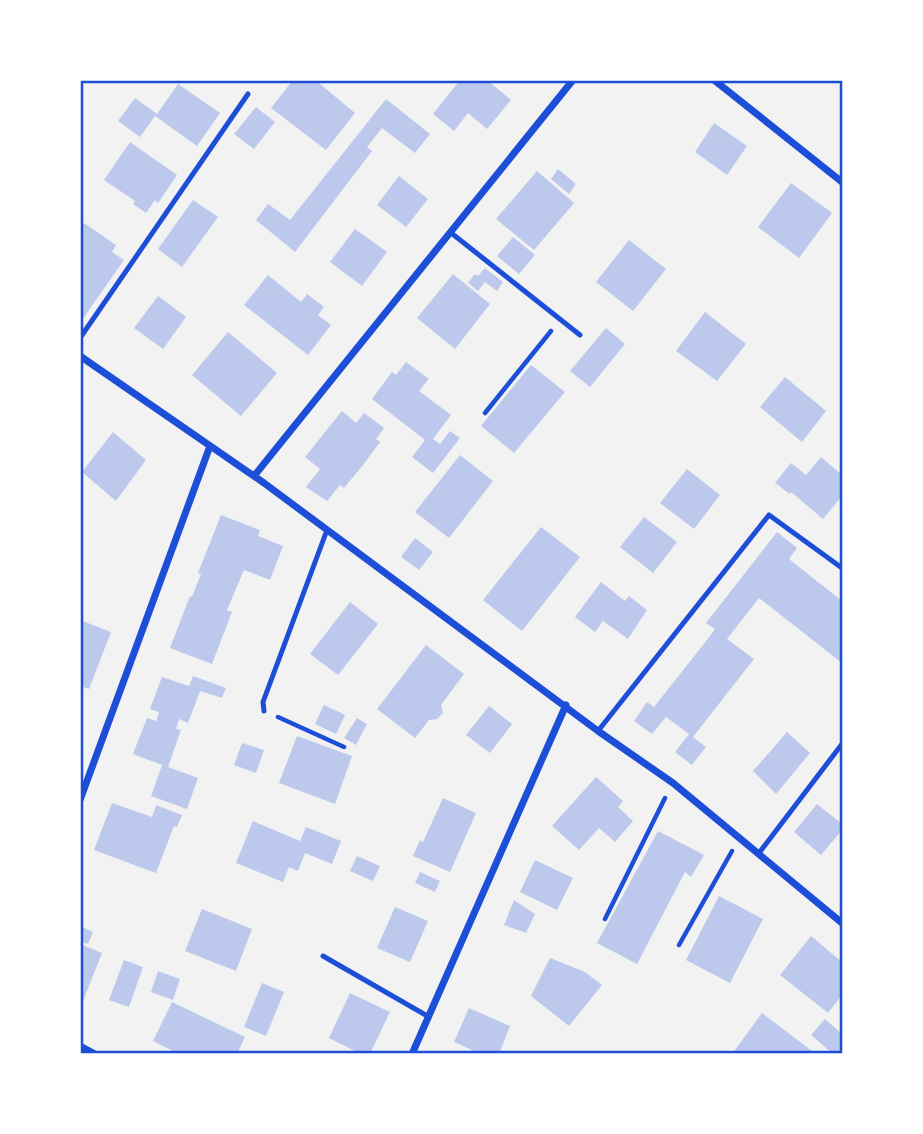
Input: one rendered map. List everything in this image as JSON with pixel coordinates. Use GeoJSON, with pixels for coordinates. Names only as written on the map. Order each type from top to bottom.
{"type":"FeatureCollection","features":[{"type":"Feature","properties":{"kind":"street"},"geometry":{"type":"LineString","coordinates":[[254,476],[573,80]]}},
{"type":"Feature","properties":{"kind":"street"},"geometry":{"type":"LineString","coordinates":[[714,80],[842,182]]}},
{"type":"Feature","properties":{"kind":"street"},"geometry":{"type":"LineString","coordinates":[[80,356],[254,476],[598,731],[673,783],[842,923]]}},
{"type":"Feature","properties":{"kind":"street"},"geometry":{"type":"LineString","coordinates":[[80,800],[210,446]]}},
{"type":"Feature","properties":{"kind":"street"},"geometry":{"type":"LineString","coordinates":[[412,1054],[566,705]]}},
{"type":"Feature","properties":{"kind":"street"},"geometry":{"type":"LineString","coordinates":[[80,1046],[95,1054]]}},
{"type":"Feature","properties":{"kind":"lane"},"geometry":{"type":"LineString","coordinates":[[80,338],[248,94]]}},
{"type":"Feature","properties":{"kind":"lane"},"geometry":{"type":"LineString","coordinates":[[450,232],[580,335]]}},
{"type":"Feature","properties":{"kind":"lane"},"geometry":{"type":"LineString","coordinates":[[598,731],[769,515],[842,568]]}},
{"type":"Feature","properties":{"kind":"lane"},"geometry":{"type":"LineString","coordinates":[[264,711],[263,702],[327,530]]}},
{"type":"Feature","properties":{"kind":"lane"},"geometry":{"type":"LineString","coordinates":[[759,853],[842,744]]}},
{"type":"Feature","properties":{"kind":"lane"},"geometry":{"type":"LineString","coordinates":[[323,956],[429,1017]]}},
{"type":"Feature","properties":{"kind":"path"},"geometry":{"type":"LineString","coordinates":[[485,413],[560,320]]}},
{"type":"Feature","properties":{"kind":"path"},"geometry":{"type":"LineString","coordinates":[[264,711],[344,747]]}},
{"type":"Feature","properties":{"kind":"path"},"geometry":{"type":"LineString","coordinates":[[605,919],[673,783]]}},
{"type":"Feature","properties":{"kind":"path"},"geometry":{"type":"LineString","coordinates":[[679,944],[739,838]]}},
{"type":"Feature","properties":{"kind":"building"},"geometry":{"type":"Polygon","coordinates":[[[293,80],[315,80],[355,113],[326,150],[271,108],[293,80]]]}},
{"type":"Feature","properties":{"kind":"building"},"geometry":{"type":"Polygon","coordinates":[[[460,80],[487,80],[511,100],[487,129],[468,113],[454,131],[433,114],[460,80]]]}},
{"type":"Feature","properties":{"kind":"building"},"geometry":{"type":"Polygon","coordinates":[[[178,84],[220,113],[197,146],[155,116],[140,137],[118,121],[135,98],[157,114],[178,84]]]}},
{"type":"Feature","properties":{"kind":"building"},"geometry":{"type":"Polygon","coordinates":[[[386,99],[430,134],[415,153],[382,128],[367,147],[372,151],[295,252],[256,220],[268,204],[290,220],[386,99]]]}},
{"type":"Feature","properties":{"kind":"building"},"geometry":{"type":"Polygon","coordinates":[[[256,107],[275,122],[254,149],[234,134],[256,107]]]}},
{"type":"Feature","properties":{"kind":"building"},"geometry":{"type":"Polygon","coordinates":[[[714,123],[747,146],[727,175],[695,152],[714,123]]]}},
{"type":"Feature","properties":{"kind":"building"},"geometry":{"type":"Polygon","coordinates":[[[130,142],[177,175],[158,203],[155,200],[146,213],[133,204],[135,201],[104,180],[130,142]]]}},
{"type":"Feature","properties":{"kind":"building"},"geometry":{"type":"Polygon","coordinates":[[[558,169],[576,184],[569,194],[551,179],[558,169]]]}},
{"type":"Feature","properties":{"kind":"building"},"geometry":{"type":"Polygon","coordinates":[[[537,171],[574,203],[534,250],[496,219],[537,171]]]}},
{"type":"Feature","properties":{"kind":"building"},"geometry":{"type":"Polygon","coordinates":[[[399,176],[428,199],[406,227],[377,205],[399,176]]]}},
{"type":"Feature","properties":{"kind":"building"},"geometry":{"type":"Polygon","coordinates":[[[791,183],[832,213],[799,258],[758,227],[791,183]]]}},
{"type":"Feature","properties":{"kind":"building"},"geometry":{"type":"Polygon","coordinates":[[[193,200],[218,217],[182,267],[158,249],[193,200]]]}},
{"type":"Feature","properties":{"kind":"building"},"geometry":{"type":"Polygon","coordinates":[[[84,223],[116,245],[112,252],[124,260],[80,323],[80,228],[84,223]]]}},
{"type":"Feature","properties":{"kind":"building"},"geometry":{"type":"Polygon","coordinates":[[[355,229],[387,252],[362,286],[330,262],[355,229]]]}},
{"type":"Feature","properties":{"kind":"building"},"geometry":{"type":"Polygon","coordinates":[[[513,237],[535,255],[519,274],[497,256],[513,237]]]}},
{"type":"Feature","properties":{"kind":"building"},"geometry":{"type":"Polygon","coordinates":[[[629,240],[666,269],[633,311],[596,282],[629,240]]]}},
{"type":"Feature","properties":{"kind":"building"},"geometry":{"type":"Polygon","coordinates":[[[485,268],[503,282],[497,291],[485,282],[478,291],[468,283],[475,274],[478,276],[485,268]]]}},
{"type":"Feature","properties":{"kind":"building"},"geometry":{"type":"Polygon","coordinates":[[[453,274],[490,304],[455,349],[417,318],[453,274]]]}},
{"type":"Feature","properties":{"kind":"building"},"geometry":{"type":"Polygon","coordinates":[[[268,275],[301,302],[307,294],[324,307],[318,315],[331,325],[308,355],[244,305],[268,275]]]}},
{"type":"Feature","properties":{"kind":"building"},"geometry":{"type":"Polygon","coordinates":[[[158,296],[186,317],[163,349],[134,328],[158,296]]]}},
{"type":"Feature","properties":{"kind":"building"},"geometry":{"type":"Polygon","coordinates":[[[705,312],[746,344],[717,381],[676,351],[705,312]]]}},
{"type":"Feature","properties":{"kind":"building"},"geometry":{"type":"Polygon","coordinates":[[[606,328],[625,344],[590,387],[570,371],[606,328]]]}},
{"type":"Feature","properties":{"kind":"building"},"geometry":{"type":"Polygon","coordinates":[[[228,332],[277,373],[241,416],[192,375],[228,332]]]}},
{"type":"Feature","properties":{"kind":"building"},"geometry":{"type":"Polygon","coordinates":[[[406,362],[429,379],[419,391],[451,415],[433,439],[440,444],[450,431],[460,438],[433,473],[412,457],[425,440],[372,399],[392,372],[396,375],[406,362]]]}},
{"type":"Feature","properties":{"kind":"building"},"geometry":{"type":"Polygon","coordinates":[[[531,365],[565,392],[514,453],[481,426],[531,365]]]}},
{"type":"Feature","properties":{"kind":"building"},"geometry":{"type":"Polygon","coordinates":[[[785,377],[826,411],[802,442],[760,407],[785,377]]]}},
{"type":"Feature","properties":{"kind":"building"},"geometry":{"type":"Polygon","coordinates":[[[342,411],[356,423],[364,413],[384,428],[376,439],[380,442],[363,465],[344,488],[340,485],[327,501],[306,487],[320,469],[305,457],[342,411]]]}},
{"type":"Feature","properties":{"kind":"building"},"geometry":{"type":"Polygon","coordinates":[[[113,432],[146,460],[116,501],[82,472],[113,432]]]}},
{"type":"Feature","properties":{"kind":"building"},"geometry":{"type":"Polygon","coordinates":[[[460,455],[493,481],[449,538],[415,512],[460,455]]]}},
{"type":"Feature","properties":{"kind":"building"},"geometry":{"type":"Polygon","coordinates":[[[821,457],[842,475],[842,496],[823,519],[791,492],[790,494],[775,483],[791,463],[806,475],[821,457]]]}},
{"type":"Feature","properties":{"kind":"building"},"geometry":{"type":"Polygon","coordinates":[[[687,469],[720,495],[694,529],[660,503],[687,469]]]}},
{"type":"Feature","properties":{"kind":"building"},"geometry":{"type":"Polygon","coordinates":[[[221,515],[260,530],[258,536],[283,546],[270,580],[244,570],[227,610],[232,612],[212,664],[170,648],[201,574],[198,573],[221,515]]]}},
{"type":"Feature","properties":{"kind":"building"},"geometry":{"type":"Polygon","coordinates":[[[644,517],[677,542],[653,573],[620,547],[644,517]]]}},
{"type":"Feature","properties":{"kind":"building"},"geometry":{"type":"Polygon","coordinates":[[[541,527],[580,557],[522,631],[483,600],[541,527]]]}},
{"type":"Feature","properties":{"kind":"building"},"geometry":{"type":"Polygon","coordinates":[[[777,532],[797,548],[789,559],[842,601],[842,663],[759,598],[727,639],[754,659],[693,737],[706,747],[692,765],[675,752],[689,734],[666,717],[652,734],[634,721],[647,702],[654,707],[710,636],[715,629],[706,623],[777,532]]]}},
{"type":"Feature","properties":{"kind":"building"},"geometry":{"type":"Polygon","coordinates":[[[415,538],[433,552],[419,570],[401,557],[415,538]]]}},
{"type":"Feature","properties":{"kind":"building"},"geometry":{"type":"Polygon","coordinates":[[[601,582],[625,601],[629,596],[647,610],[628,639],[603,621],[595,632],[575,617],[601,582]]]}},
{"type":"Feature","properties":{"kind":"building"},"geometry":{"type":"Polygon","coordinates":[[[350,602],[378,624],[338,675],[310,654],[350,602]]]}},
{"type":"Feature","properties":{"kind":"building"},"geometry":{"type":"Polygon","coordinates":[[[80,620],[111,632],[89,689],[80,686],[80,620]]]}},
{"type":"Feature","properties":{"kind":"building"},"geometry":{"type":"Polygon","coordinates":[[[426,645],[464,674],[441,705],[443,713],[437,719],[429,720],[415,738],[377,709],[426,645]]]}},
{"type":"Feature","properties":{"kind":"building"},"geometry":{"type":"Polygon","coordinates":[[[193,676],[226,688],[222,698],[200,691],[188,723],[179,719],[176,729],[181,730],[168,767],[198,778],[187,809],[151,796],[162,765],[133,754],[147,718],[156,721],[159,712],[150,709],[162,677],[189,686],[193,676]]]}},
{"type":"Feature","properties":{"kind":"building"},"geometry":{"type":"Polygon","coordinates":[[[324,705],[345,715],[336,734],[315,724],[324,705]]]}},
{"type":"Feature","properties":{"kind":"building"},"geometry":{"type":"Polygon","coordinates":[[[489,706],[512,724],[490,753],[466,735],[489,706]]]}},
{"type":"Feature","properties":{"kind":"building"},"geometry":{"type":"Polygon","coordinates":[[[357,718],[367,724],[356,745],[344,738],[357,718]]]}},
{"type":"Feature","properties":{"kind":"building"},"geometry":{"type":"Polygon","coordinates":[[[787,732],[810,753],[776,794],[753,771],[787,732]]]}},
{"type":"Feature","properties":{"kind":"building"},"geometry":{"type":"Polygon","coordinates":[[[297,736],[352,756],[335,804],[279,783],[297,736]]]}},
{"type":"Feature","properties":{"kind":"building"},"geometry":{"type":"Polygon","coordinates":[[[242,743],[264,750],[256,773],[234,765],[242,743]]]}},
{"type":"Feature","properties":{"kind":"building"},"geometry":{"type":"Polygon","coordinates":[[[596,777],[623,801],[618,807],[633,821],[615,842],[599,828],[579,850],[552,826],[596,777]]]}},
{"type":"Feature","properties":{"kind":"building"},"geometry":{"type":"Polygon","coordinates":[[[443,798],[476,813],[450,872],[413,856],[420,840],[423,842],[443,798]]]}},
{"type":"Feature","properties":{"kind":"building"},"geometry":{"type":"Polygon","coordinates":[[[112,803],[152,817],[156,805],[182,815],[177,827],[174,826],[156,873],[94,850],[112,803]]]}},
{"type":"Feature","properties":{"kind":"building"},"geometry":{"type":"Polygon","coordinates":[[[817,804],[842,824],[842,830],[821,855],[794,832],[817,804]]]}},
{"type":"Feature","properties":{"kind":"building"},"geometry":{"type":"Polygon","coordinates":[[[253,821],[300,841],[306,827],[341,841],[332,864],[305,853],[298,871],[289,867],[283,882],[236,863],[253,821]]]}},
{"type":"Feature","properties":{"kind":"building"},"geometry":{"type":"Polygon","coordinates":[[[658,831],[704,855],[691,877],[685,872],[637,964],[597,943],[658,831]]]}},
{"type":"Feature","properties":{"kind":"building"},"geometry":{"type":"Polygon","coordinates":[[[357,856],[380,866],[373,881],[350,871],[357,856]]]}},
{"type":"Feature","properties":{"kind":"building"},"geometry":{"type":"Polygon","coordinates":[[[535,860],[573,878],[557,910],[520,892],[535,860]]]}},
{"type":"Feature","properties":{"kind":"building"},"geometry":{"type":"Polygon","coordinates":[[[420,872],[440,881],[435,892],[415,883],[420,872]]]}},
{"type":"Feature","properties":{"kind":"building"},"geometry":{"type":"Polygon","coordinates":[[[719,896],[763,919],[730,983],[686,960],[719,896]]]}},
{"type":"Feature","properties":{"kind":"building"},"geometry":{"type":"Polygon","coordinates":[[[514,900],[535,914],[526,933],[504,925],[514,900]]]}},
{"type":"Feature","properties":{"kind":"building"},"geometry":{"type":"Polygon","coordinates":[[[395,907],[428,921],[410,962],[377,948],[395,907]]]}},
{"type":"Feature","properties":{"kind":"building"},"geometry":{"type":"Polygon","coordinates":[[[202,909],[252,929],[236,971],[185,951],[202,909]]]}},
{"type":"Feature","properties":{"kind":"building"},"geometry":{"type":"Polygon","coordinates":[[[80,926],[93,932],[88,944],[80,941],[80,926]]]}},
{"type":"Feature","properties":{"kind":"building"},"geometry":{"type":"Polygon","coordinates":[[[811,936],[842,962],[842,995],[828,1013],[780,975],[811,936]]]}},
{"type":"Feature","properties":{"kind":"building"},"geometry":{"type":"Polygon","coordinates":[[[80,944],[102,953],[81,1006],[80,1006],[80,944]]]}},
{"type":"Feature","properties":{"kind":"building"},"geometry":{"type":"Polygon","coordinates":[[[550,958],[585,972],[602,985],[569,1026],[531,996],[550,958]]]}},
{"type":"Feature","properties":{"kind":"building"},"geometry":{"type":"Polygon","coordinates":[[[124,960],[143,967],[129,1007],[109,1000],[124,960]]]}},
{"type":"Feature","properties":{"kind":"building"},"geometry":{"type":"Polygon","coordinates":[[[158,971],[180,979],[173,1000],[151,992],[158,971]]]}},
{"type":"Feature","properties":{"kind":"building"},"geometry":{"type":"Polygon","coordinates":[[[262,983],[284,992],[266,1036],[244,1027],[262,983]]]}},
{"type":"Feature","properties":{"kind":"building"},"geometry":{"type":"Polygon","coordinates":[[[350,993],[390,1012],[370,1054],[361,1054],[329,1038],[350,993]]]}},
{"type":"Feature","properties":{"kind":"building"},"geometry":{"type":"Polygon","coordinates":[[[172,1002],[245,1037],[237,1054],[179,1054],[153,1041],[172,1002]]]}},
{"type":"Feature","properties":{"kind":"building"},"geometry":{"type":"Polygon","coordinates":[[[469,1008],[510,1026],[499,1054],[481,1054],[454,1042],[469,1008]]]}},
{"type":"Feature","properties":{"kind":"building"},"geometry":{"type":"Polygon","coordinates":[[[762,1013],[816,1054],[732,1054],[762,1013]]]}},
{"type":"Feature","properties":{"kind":"building"},"geometry":{"type":"Polygon","coordinates":[[[825,1019],[842,1034],[842,1054],[833,1054],[811,1035],[825,1019]]]}}]}
